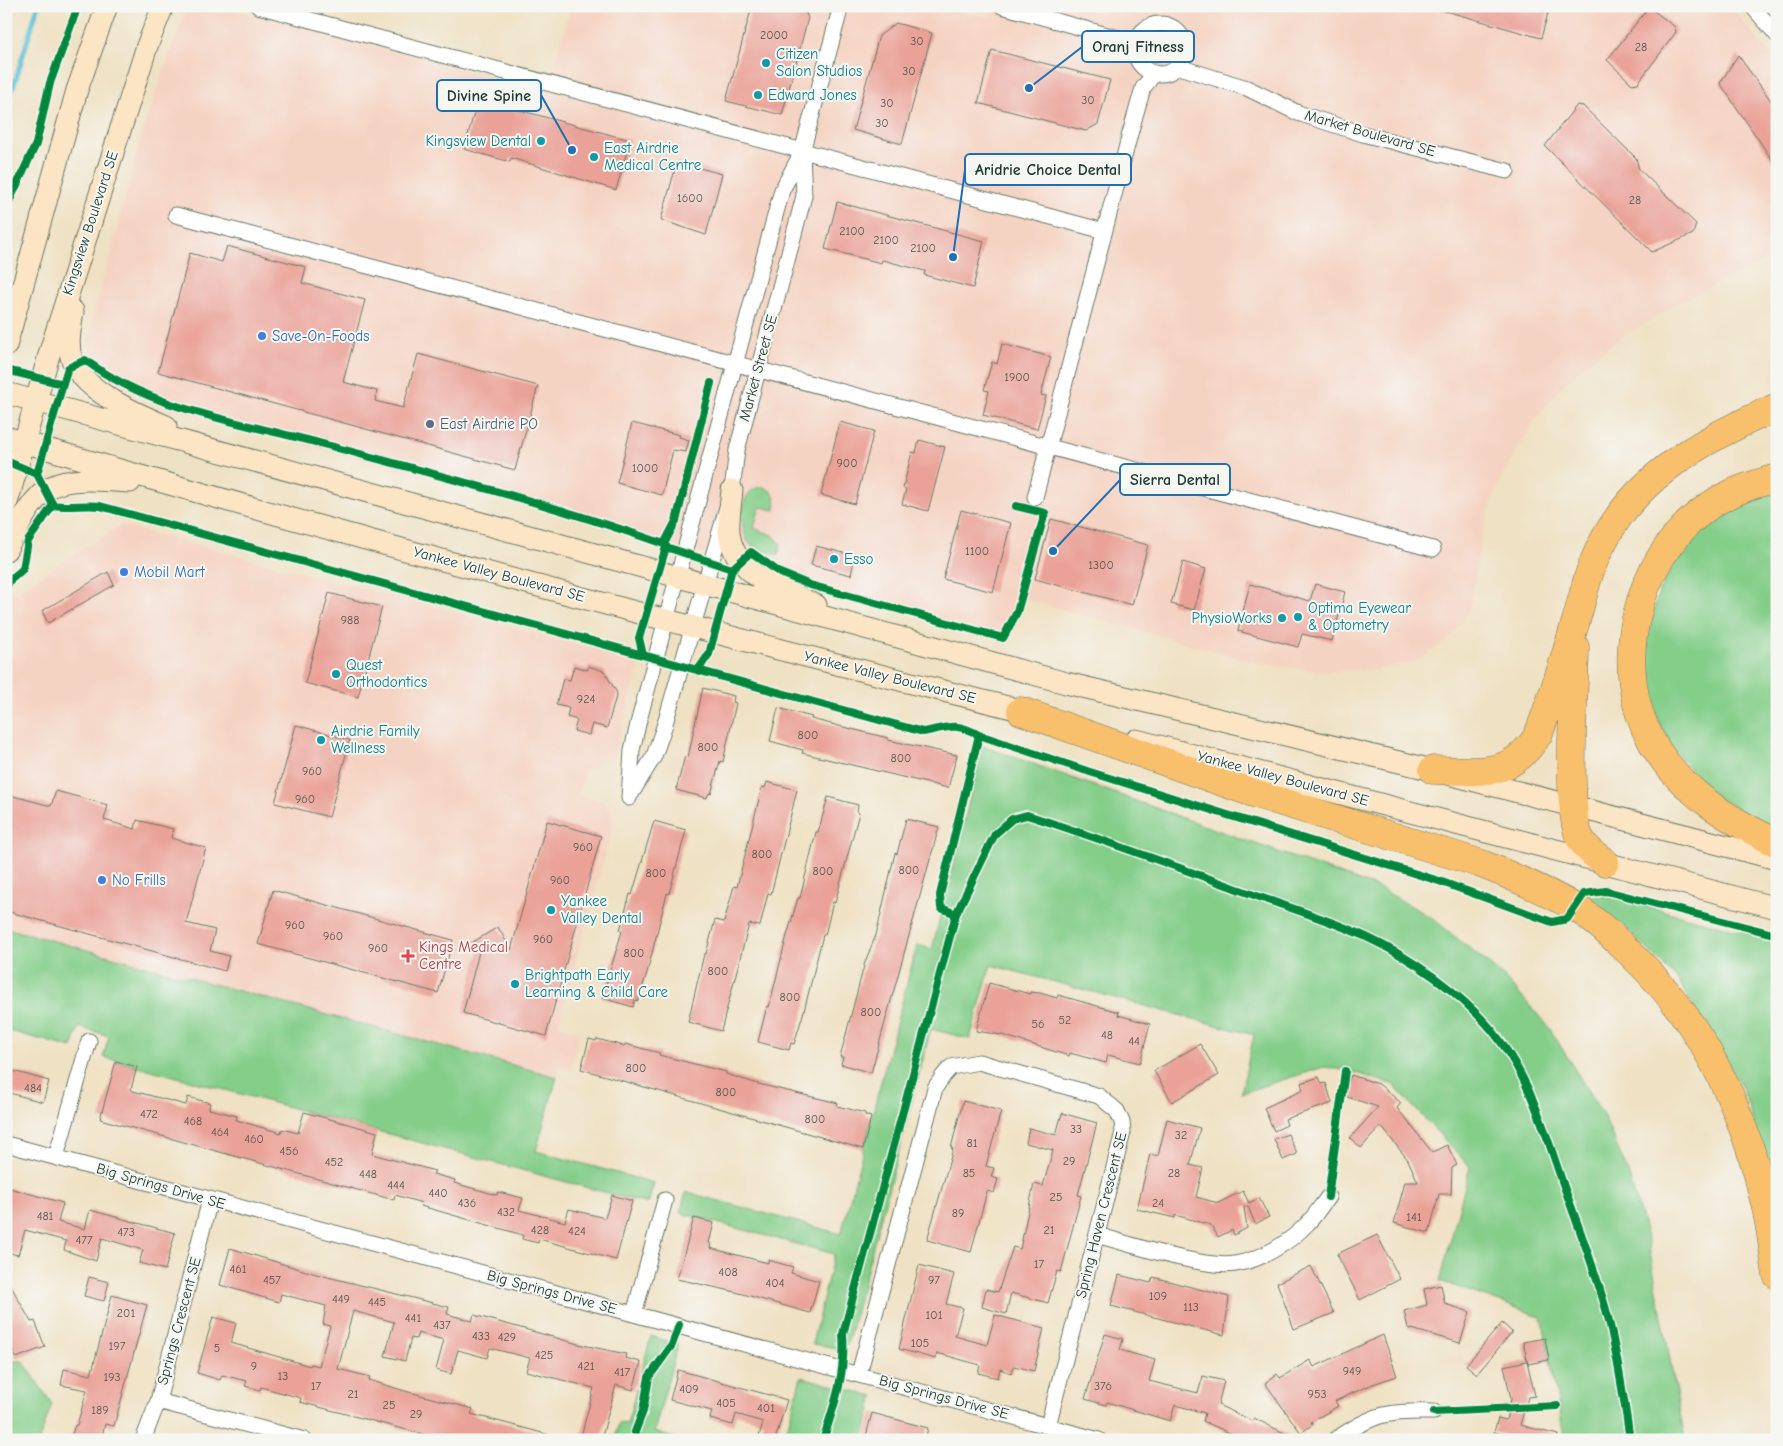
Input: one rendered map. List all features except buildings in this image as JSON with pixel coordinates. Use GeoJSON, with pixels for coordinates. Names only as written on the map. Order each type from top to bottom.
{"type":"FeatureCollection","features":[{"type":"Feature","properties":{"kind":"highway"},"geometry":{"type":"LineString","coordinates":[[1433,770],[1496,770],[1510,765],[1521,758],[1538,735],[1592,565],[1611,529],[1635,496],[1676,459],[1730,428],[1777,407]]}},
{"type":"Feature","properties":{"kind":"highway"},"geometry":{"type":"LineString","coordinates":[[1777,478],[1750,485],[1720,499],[1700,512],[1676,535],[1657,561],[1646,584],[1637,611],[1632,639],[1632,660],[1635,691],[1643,723],[1661,756],[1678,777],[1720,814],[1777,843]]}},
{"type":"Feature","properties":{"kind":"highway"},"geometry":{"type":"LineString","coordinates":[[1574,626],[1574,808],[1580,837],[1589,850],[1605,862]]}},
{"type":"Feature","properties":{"kind":"highway"},"geometry":{"type":"LineString","coordinates":[[1022,711],[1259,795],[1479,863],[1513,876],[1584,913],[1610,934],[1648,970],[1678,1006],[1709,1053],[1746,1135],[1766,1205],[1777,1275]]}},
{"type":"Feature","properties":{"kind":"main road"},"geometry":{"type":"LineString","coordinates":[[6,346],[77,90],[107,6]]}},
{"type":"Feature","properties":{"kind":"main road","name":"Kingsview Boulevard SE"},"geometry":{"type":"LineString","coordinates":[[6,506],[15,440],[35,401],[144,55],[163,6]]}},
{"type":"Feature","properties":{"kind":"main road"},"geometry":{"type":"LineString","coordinates":[[82,248],[69,338],[71,357],[80,374],[103,394],[138,414],[230,454]]}},
{"type":"Feature","properties":{"kind":"main road"},"geometry":{"type":"LineString","coordinates":[[6,306],[27,266]]}},
{"type":"Feature","properties":{"kind":"main road"},"geometry":{"type":"LineString","coordinates":[[6,393],[884,635],[1066,683],[1433,770],[1777,859]]}},
{"type":"Feature","properties":{"kind":"main road","name":"Yankee Valley Boulevard SE"},"geometry":{"type":"LineString","coordinates":[[15,440],[167,485],[666,620],[1777,908]]}},
{"type":"Feature","properties":{"kind":"main road"},"geometry":{"type":"LineString","coordinates":[[6,550],[38,496],[49,487],[62,482],[81,479],[167,485]]}},
{"type":"Feature","properties":{"kind":"main road"},"geometry":{"type":"LineString","coordinates":[[732,490],[729,518],[732,546],[750,571],[767,583],[884,635]]}},
{"type":"Feature","properties":{"kind":"street"},"geometry":{"type":"LineString","coordinates":[[258,6],[1104,231]]}},
{"type":"Feature","properties":{"kind":"street","name":"Market Street SE"},"geometry":{"type":"LineString","coordinates":[[802,152],[804,196],[756,371],[737,450],[732,490],[654,756],[629,798],[632,750],[666,620],[782,190],[802,152],[842,6]]}},
{"type":"Feature","properties":{"kind":"street"},"geometry":{"type":"LineString","coordinates":[[1002,6],[1136,42]]}},
{"type":"Feature","properties":{"kind":"street"},"geometry":{"type":"LineString","coordinates":[[1752,6],[1777,35]]}},
{"type":"Feature","properties":{"kind":"street"},"geometry":{"type":"LineString","coordinates":[[1156,24],[1174,27],[1185,42],[1186,50],[1179,67],[1172,72],[1154,74],[1145,70],[1138,62],[1135,52],[1136,42],[1140,34],[1147,27],[1156,24]]}},
{"type":"Feature","properties":{"kind":"street","name":"Market Boulevard SE"},"geometry":{"type":"LineString","coordinates":[[1179,67],[1247,88],[1298,113],[1363,134],[1507,171]]}},
{"type":"Feature","properties":{"kind":"street"},"geometry":{"type":"LineString","coordinates":[[1035,497],[1143,88],[1154,74]]}},
{"type":"Feature","properties":{"kind":"street"},"geometry":{"type":"LineString","coordinates":[[176,214],[735,366],[1433,549]]}},
{"type":"Feature","properties":{"kind":"street"},"geometry":{"type":"LineString","coordinates":[[56,1157],[89,1041]]}},
{"type":"Feature","properties":{"kind":"street","name":"Spring Haven Crescent SE"},"geometry":{"type":"LineString","coordinates":[[859,1374],[935,1088],[952,1067],[980,1062],[1099,1096],[1117,1111],[1122,1122],[1123,1132],[1048,1426]]}},
{"type":"Feature","properties":{"kind":"street","name":"Big Springs Drive SE"},"geometry":{"type":"LineString","coordinates":[[6,1144],[1099,1440]]}},
{"type":"Feature","properties":{"kind":"street"},"geometry":{"type":"LineString","coordinates":[[1097,1235],[1212,1264],[1234,1264],[1260,1257],[1283,1243],[1307,1225],[1328,1197]]}},
{"type":"Feature","properties":{"kind":"street","name":"Springs Crescent SE"},"geometry":{"type":"LineString","coordinates":[[143,1440],[158,1401],[210,1200]]}},
{"type":"Feature","properties":{"kind":"street"},"geometry":{"type":"LineString","coordinates":[[634,1314],[665,1200]]}},
{"type":"Feature","properties":{"kind":"street"},"geometry":{"type":"LineString","coordinates":[[158,1401],[304,1440]]}},
{"type":"Feature","properties":{"kind":"street"},"geometry":{"type":"LineString","coordinates":[[1335,1440],[1380,1414],[1402,1411],[1434,1412]]}},
{"type":"Feature","properties":{"kind":"shaded area"},"geometry":{"type":"Polygon","coordinates":[[[188,6],[220,6],[547,92],[571,6],[946,6],[990,18],[994,6],[1730,6],[1777,63],[1777,255],[1678,303],[1608,346],[1568,380],[1533,422],[1504,473],[1491,504],[1481,540],[1471,604],[1461,624],[1445,642],[1419,660],[1380,669],[1326,672],[1266,665],[1025,599],[1009,615],[1000,635],[170,408],[110,382],[95,372],[82,361],[143,130],[188,6]]]}},
{"type":"Feature","properties":{"kind":"shaded area"},"geometry":{"type":"Polygon","coordinates":[[[121,525],[640,661],[613,762],[585,770],[578,795],[604,802],[612,812],[613,826],[558,1025],[580,1032],[571,1070],[560,1067],[557,1077],[6,928],[6,610],[10,595],[121,525]]]}},
{"type":"Feature","properties":{"kind":"green space"},"geometry":{"type":"Polygon","coordinates":[[[1160,36],[1170,40],[1174,50],[1170,60],[1160,64],[1150,60],[1146,50],[1150,40],[1160,36]]]}},
{"type":"Feature","properties":{"kind":"green space"},"geometry":{"type":"Polygon","coordinates":[[[764,487],[771,491],[774,496],[776,502],[775,510],[760,507],[754,528],[773,535],[781,544],[778,555],[752,545],[746,539],[744,533],[742,519],[745,500],[753,490],[764,487]]]}},
{"type":"Feature","properties":{"kind":"green space"},"geometry":{"type":"Polygon","coordinates":[[[1777,491],[1777,830],[1711,794],[1666,740],[1648,693],[1647,638],[1659,591],[1688,541],[1723,515],[1777,491]]]}},
{"type":"Feature","properties":{"kind":"green space"},"geometry":{"type":"Polygon","coordinates":[[[983,746],[1381,889],[1432,918],[1501,974],[1548,1026],[1603,1115],[1628,1172],[1648,1241],[1685,1440],[1565,1440],[1542,1317],[1440,1281],[1470,1167],[1392,1084],[1349,1071],[1324,1067],[1241,1093],[1254,1035],[991,965],[970,1039],[931,1029],[847,1345],[838,1348],[812,1344],[834,1254],[680,1213],[686,1192],[841,1234],[917,945],[932,949],[983,746]]]}},
{"type":"Feature","properties":{"kind":"green space"},"geometry":{"type":"Polygon","coordinates":[[[1588,896],[1608,896],[1777,941],[1777,1210],[1744,1091],[1678,980],[1624,926],[1589,902],[1588,896]]]}},
{"type":"Feature","properties":{"kind":"green space"},"geometry":{"type":"Polygon","coordinates":[[[6,928],[557,1077],[536,1151],[654,1183],[648,1204],[103,1057],[109,1036],[79,1027],[72,1048],[6,1030],[6,928]]]}},
{"type":"Feature","properties":{"kind":"green space"},"geometry":{"type":"Polygon","coordinates":[[[651,1336],[678,1344],[654,1432],[682,1440],[614,1440],[619,1423],[627,1424],[651,1336]]]}},
{"type":"Feature","properties":{"kind":"green space"},"geometry":{"type":"Polygon","coordinates":[[[6,1361],[23,1361],[52,1404],[39,1440],[6,1440],[6,1361]]]}},
{"type":"Feature","properties":{"kind":"green space"},"geometry":{"type":"Polygon","coordinates":[[[801,1377],[874,1396],[863,1440],[784,1440],[801,1377]]]}},
{"type":"Feature","properties":{"kind":"waterway"},"geometry":{"type":"LineString","coordinates":[[6,111],[38,6]]}},
{"type":"Feature","properties":{"kind":"cycle path"},"geometry":{"type":"LineString","coordinates":[[6,208],[36,144],[50,83],[78,6]]}},
{"type":"Feature","properties":{"kind":"cycle path"},"geometry":{"type":"LineString","coordinates":[[6,370],[63,384],[68,368],[85,360],[111,377],[167,403],[227,421],[319,443],[492,490],[664,544],[676,521],[711,383]]}},
{"type":"Feature","properties":{"kind":"cycle path"},"geometry":{"type":"LineString","coordinates":[[37,474],[63,384]]}},
{"type":"Feature","properties":{"kind":"cycle path"},"geometry":{"type":"LineString","coordinates":[[6,461],[37,474],[53,505],[100,506],[923,732],[946,727],[958,727],[971,731],[979,735],[940,895],[941,908],[956,914]]}},
{"type":"Feature","properties":{"kind":"cycle path"},"geometry":{"type":"LineString","coordinates":[[6,589],[9,581],[23,569],[28,541],[53,505]]}},
{"type":"Feature","properties":{"kind":"cycle path"},"geometry":{"type":"LineString","coordinates":[[698,670],[709,654],[732,569],[751,552],[780,573],[810,585],[1003,638],[1017,612],[1045,513],[1016,506]]}},
{"type":"Feature","properties":{"kind":"cycle path"},"geometry":{"type":"LineString","coordinates":[[664,544],[666,547],[732,569]]}},
{"type":"Feature","properties":{"kind":"cycle path"},"geometry":{"type":"LineString","coordinates":[[643,655],[639,638],[666,547]]}},
{"type":"Feature","properties":{"kind":"cycle path"},"geometry":{"type":"LineString","coordinates":[[979,735],[1090,772],[1439,881],[1552,922],[1567,919],[1584,894],[1606,891],[1777,935]]}},
{"type":"Feature","properties":{"kind":"cycle path"},"geometry":{"type":"LineString","coordinates":[[823,1440],[841,1375],[843,1334],[956,914],[995,834],[1012,819],[1027,815],[1307,913],[1366,937],[1401,955],[1434,977],[1479,1016],[1495,1034],[1520,1072],[1547,1137],[1608,1317],[1618,1363],[1630,1440]]}},
{"type":"Feature","properties":{"kind":"cycle path"},"geometry":{"type":"LineString","coordinates":[[1328,1197],[1345,1071]]}},
{"type":"Feature","properties":{"kind":"cycle path"},"geometry":{"type":"LineString","coordinates":[[635,1432],[643,1411],[649,1377],[672,1345],[679,1325]]}},
{"type":"Feature","properties":{"kind":"cycle path"},"geometry":{"type":"LineString","coordinates":[[1434,1412],[1557,1406]]}},
{"type":"Feature","properties":{"kind":"place","name":"Citizen Salon Studios"},"geometry":{"type":"Point","coordinates":[766,63]}},
{"type":"Feature","properties":{"kind":"place","name":"Oranj Fitness"},"geometry":{"type":"Point","coordinates":[1029,88]}},
{"type":"Feature","properties":{"kind":"place","name":"Edward Jones"},"geometry":{"type":"Point","coordinates":[758,95]}},
{"type":"Feature","properties":{"kind":"place","name":"Kingsview Dental"},"geometry":{"type":"Point","coordinates":[541,141]}},
{"type":"Feature","properties":{"kind":"place","name":"Divine Spine"},"geometry":{"type":"Point","coordinates":[572,150]}},
{"type":"Feature","properties":{"kind":"place","name":"East Airdrie Medical Centre"},"geometry":{"type":"Point","coordinates":[594,157]}},
{"type":"Feature","properties":{"kind":"place","name":"Aridrie Choice Dental"},"geometry":{"type":"Point","coordinates":[953,257]}},
{"type":"Feature","properties":{"kind":"place","name":"Save-On-Foods"},"geometry":{"type":"Point","coordinates":[262,336]}},
{"type":"Feature","properties":{"kind":"place","name":"East Airdrie PO"},"geometry":{"type":"Point","coordinates":[430,424]}},
{"type":"Feature","properties":{"kind":"place","name":"Sierra Dental"},"geometry":{"type":"Point","coordinates":[1053,551]}},
{"type":"Feature","properties":{"kind":"place","name":"Esso"},"geometry":{"type":"Point","coordinates":[834,559]}},
{"type":"Feature","properties":{"kind":"place","name":"Mobil Mart"},"geometry":{"type":"Point","coordinates":[124,572]}},
{"type":"Feature","properties":{"kind":"place","name":"Optima Eyewear & Optometry"},"geometry":{"type":"Point","coordinates":[1298,617]}},
{"type":"Feature","properties":{"kind":"place","name":"PhysioWorks"},"geometry":{"type":"Point","coordinates":[1282,618]}},
{"type":"Feature","properties":{"kind":"place","name":"Quest Orthodontics"},"geometry":{"type":"Point","coordinates":[336,674]}},
{"type":"Feature","properties":{"kind":"place","name":"Airdrie Family Wellness"},"geometry":{"type":"Point","coordinates":[321,740]}},
{"type":"Feature","properties":{"kind":"place","name":"No Frills"},"geometry":{"type":"Point","coordinates":[102,880]}},
{"type":"Feature","properties":{"kind":"place","name":"Yankee Valley Dental"},"geometry":{"type":"Point","coordinates":[551,910]}},
{"type":"Feature","properties":{"kind":"place","name":"Kings Medical Centre"},"geometry":{"type":"Point","coordinates":[408,956]}},
{"type":"Feature","properties":{"kind":"place","name":"Brightpath Early Learning & Child Care"},"geometry":{"type":"Point","coordinates":[515,984]}}]}
